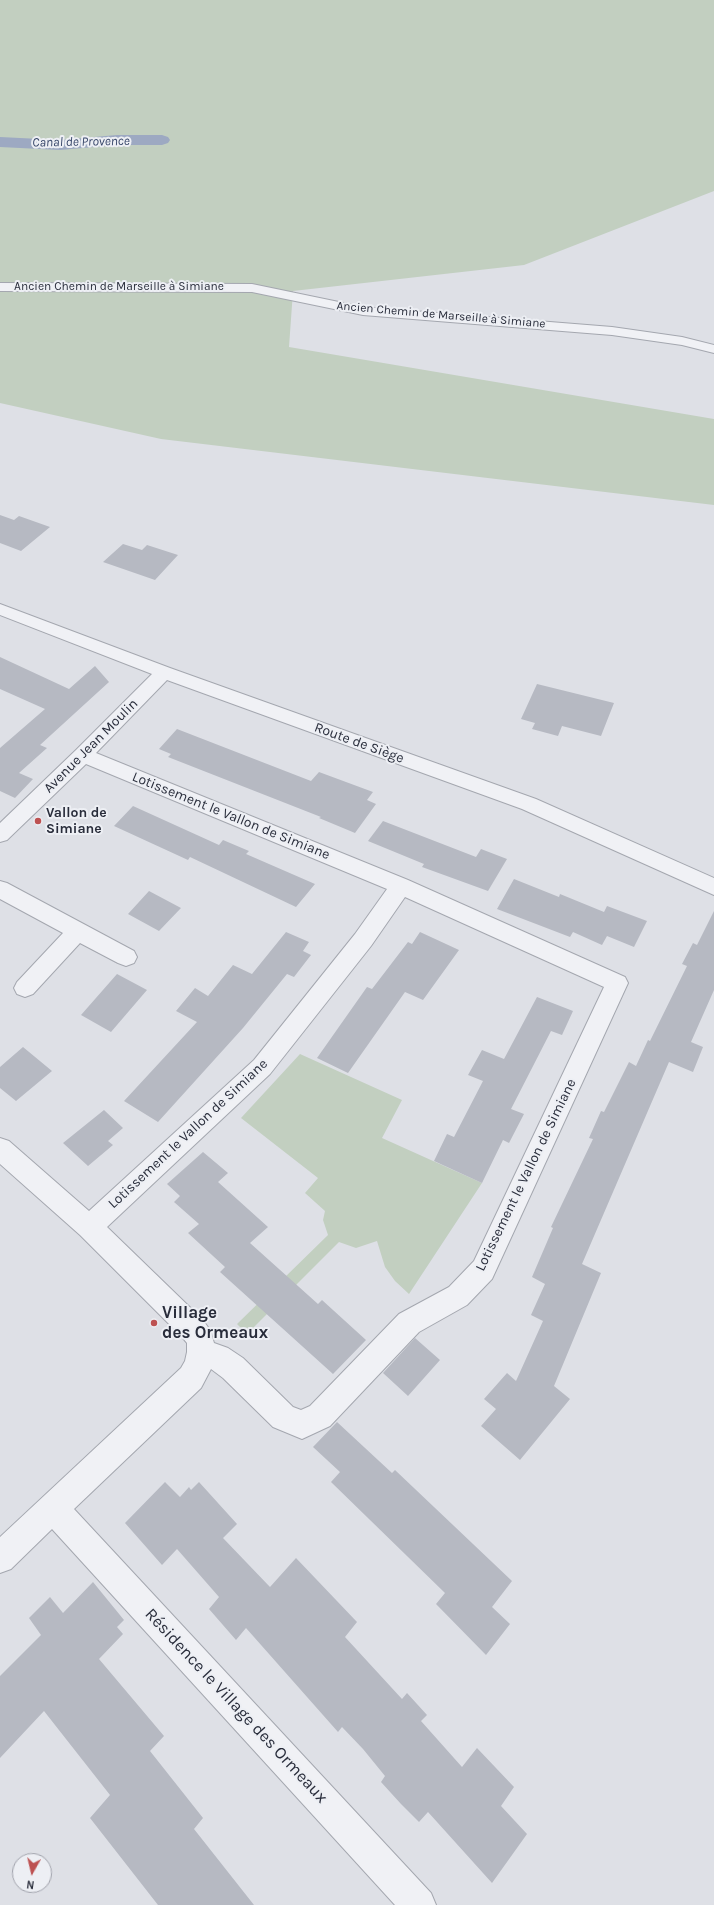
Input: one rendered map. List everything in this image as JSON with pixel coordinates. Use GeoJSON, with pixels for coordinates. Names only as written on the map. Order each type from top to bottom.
{"type":"FeatureCollection","features":[{"type":"Feature","properties":{"kind":"street","name":"Ancien Chemin de Marseille à Simiane"},"geometry":{"type":"LineString","coordinates":[[0,287],[252,288],[363,311],[612,331],[682,341],[714,349]]}},
{"type":"Feature","properties":{"kind":"street","name":"Route de Siège"},"geometry":{"type":"LineString","coordinates":[[0,609],[164,672],[529,804],[714,888]]}},
{"type":"Feature","properties":{"kind":"street","name":"Avenue Jean Moulin"},"geometry":{"type":"LineString","coordinates":[[0,835],[83,755],[164,672]]}},
{"type":"Feature","properties":{"kind":"street","name":"Lotissement le Vallon de Simiane"},"geometry":{"type":"LineString","coordinates":[[83,755],[401,886],[616,983],[483,1270],[458,1296],[409,1323],[386,1344],[320,1416],[302,1425],[283,1417],[233,1368],[218,1358],[201,1352]]}},
{"type":"Feature","properties":{"kind":"street","name":"Lotissement le Vallon de Simiane"},"geometry":{"type":"LineString","coordinates":[[89,1227],[262,1067],[363,940],[401,886]]}},
{"type":"Feature","properties":{"kind":"street"},"geometry":{"type":"LineString","coordinates":[[0,889],[126,957]]}},
{"type":"Feature","properties":{"kind":"street"},"geometry":{"type":"LineString","coordinates":[[25,988],[78,931]]}},
{"type":"Feature","properties":{"kind":"street"},"geometry":{"type":"LineString","coordinates":[[0,1149],[89,1227],[192,1328],[200,1339],[201,1352],[198,1366],[191,1378],[0,1558]]}},
{"type":"Feature","properties":{"kind":"street","name":"Résidence le Village des Ormeaux"},"geometry":{"type":"LineString","coordinates":[[53,1508],[419,1905]]}},
{"type":"Feature","properties":{"kind":"green space"},"geometry":{"type":"Polygon","coordinates":[[[0,0],[714,0],[714,191],[524,265],[293,291],[289,347],[714,419],[714,505],[161,439],[0,403],[0,0]]]}},
{"type":"Feature","properties":{"kind":"green space"},"geometry":{"type":"Polygon","coordinates":[[[300,1054],[402,1100],[382,1138],[482,1183],[409,1294],[395,1281],[385,1267],[377,1241],[356,1248],[339,1242],[247,1334],[237,1324],[328,1235],[323,1220],[325,1211],[305,1193],[318,1178],[241,1118],[300,1054]]]}},
{"type":"Feature","properties":{"kind":"building"},"geometry":{"type":"Polygon","coordinates":[[[0,515],[14,520],[19,516],[50,527],[21,551],[0,543],[0,515]]]}},
{"type":"Feature","properties":{"kind":"building"},"geometry":{"type":"Polygon","coordinates":[[[123,544],[142,550],[147,545],[178,555],[155,580],[103,562],[123,544]]]}},
{"type":"Feature","properties":{"kind":"building"},"geometry":{"type":"Polygon","coordinates":[[[0,657],[69,689],[95,666],[109,682],[40,745],[47,748],[19,773],[33,779],[15,798],[0,791],[0,748],[45,709],[0,689],[0,657]]]}},
{"type":"Feature","properties":{"kind":"building"},"geometry":{"type":"Polygon","coordinates":[[[537,684],[614,703],[601,736],[562,726],[558,736],[532,729],[535,723],[521,719],[537,684]]]}},
{"type":"Feature","properties":{"kind":"building"},"geometry":{"type":"Polygon","coordinates":[[[177,729],[311,781],[319,772],[373,792],[367,800],[376,804],[355,833],[319,818],[321,817],[168,757],[171,754],[159,749],[177,729]]]}},
{"type":"Feature","properties":{"kind":"building"},"geometry":{"type":"Polygon","coordinates":[[[133,806],[219,845],[223,840],[249,851],[246,854],[315,884],[296,907],[190,857],[188,860],[114,826],[133,806]]]}},
{"type":"Feature","properties":{"kind":"building"},"geometry":{"type":"Polygon","coordinates":[[[383,821],[476,857],[481,849],[507,859],[488,891],[422,867],[424,864],[368,841],[383,821]]]}},
{"type":"Feature","properties":{"kind":"building"},"geometry":{"type":"Polygon","coordinates":[[[514,879],[559,897],[560,894],[604,912],[607,906],[647,921],[634,947],[607,936],[602,945],[573,932],[570,937],[497,909],[514,879]]]}},
{"type":"Feature","properties":{"kind":"building"},"geometry":{"type":"Polygon","coordinates":[[[149,891],[181,908],[159,931],[128,914],[149,891]]]}},
{"type":"Feature","properties":{"kind":"building"},"geometry":{"type":"Polygon","coordinates":[[[714,911],[714,990],[691,1042],[703,1047],[693,1072],[669,1062],[582,1264],[601,1273],[554,1386],[570,1399],[520,1460],[481,1426],[496,1409],[484,1399],[507,1373],[516,1381],[543,1321],[531,1315],[545,1284],[532,1277],[553,1228],[551,1227],[593,1139],[589,1138],[601,1111],[604,1112],[629,1062],[636,1066],[687,966],[682,964],[693,943],[697,945],[714,911]]]}},
{"type":"Feature","properties":{"kind":"building"},"geometry":{"type":"Polygon","coordinates":[[[286,932],[309,942],[303,951],[311,955],[294,977],[287,974],[243,1028],[158,1122],[124,1101],[197,1022],[176,1011],[195,988],[208,996],[233,965],[252,974],[286,932]]]}},
{"type":"Feature","properties":{"kind":"building"},"geometry":{"type":"Polygon","coordinates":[[[420,932],[459,950],[423,1000],[405,992],[348,1073],[317,1058],[367,987],[372,989],[408,942],[412,944],[420,932]]]}},
{"type":"Feature","properties":{"kind":"building"},"geometry":{"type":"Polygon","coordinates":[[[117,974],[147,990],[111,1032],[81,1015],[117,974]]]}},
{"type":"Feature","properties":{"kind":"building"},"geometry":{"type":"Polygon","coordinates":[[[537,997],[573,1011],[562,1035],[551,1031],[511,1109],[524,1114],[509,1143],[503,1140],[482,1183],[434,1161],[447,1134],[454,1137],[483,1081],[468,1075],[482,1050],[504,1059],[537,997]]]}},
{"type":"Feature","properties":{"kind":"building"},"geometry":{"type":"Polygon","coordinates":[[[23,1047],[52,1071],[16,1101],[0,1088],[0,1067],[23,1047]]]}},
{"type":"Feature","properties":{"kind":"building"},"geometry":{"type":"Polygon","coordinates":[[[104,1110],[123,1128],[108,1141],[113,1145],[88,1166],[63,1143],[104,1110]]]}},
{"type":"Feature","properties":{"kind":"building"},"geometry":{"type":"Polygon","coordinates":[[[203,1152],[228,1173],[218,1182],[268,1227],[250,1243],[318,1304],[322,1300],[366,1340],[333,1374],[220,1272],[225,1267],[188,1233],[199,1224],[174,1202],[180,1196],[167,1184],[203,1152]]]}},
{"type":"Feature","properties":{"kind":"building"},"geometry":{"type":"Polygon","coordinates":[[[415,1338],[440,1360],[408,1396],[383,1373],[415,1338]]]}},
{"type":"Feature","properties":{"kind":"building"},"geometry":{"type":"Polygon","coordinates":[[[337,1422],[392,1473],[395,1470],[512,1581],[492,1607],[510,1624],[486,1655],[436,1604],[445,1593],[331,1482],[340,1472],[313,1447],[337,1422]]]}},
{"type":"Feature","properties":{"kind":"building"},"geometry":{"type":"Polygon","coordinates":[[[165,1482],[180,1497],[189,1487],[191,1490],[199,1482],[237,1524],[223,1538],[270,1587],[296,1558],[357,1622],[345,1637],[402,1699],[407,1693],[427,1715],[421,1721],[462,1767],[477,1748],[514,1787],[501,1806],[527,1834],[492,1883],[428,1812],[419,1822],[401,1804],[381,1782],[385,1776],[363,1749],[342,1727],[338,1732],[246,1628],[236,1640],[209,1609],[219,1597],[177,1549],[162,1565],[125,1523],[165,1482]]]}},
{"type":"Feature","properties":{"kind":"building"},"geometry":{"type":"Polygon","coordinates":[[[93,1582],[124,1620],[117,1627],[123,1634],[99,1659],[164,1736],[150,1751],[203,1818],[194,1829],[254,1905],[158,1905],[90,1818],[110,1795],[44,1711],[0,1758],[0,1676],[41,1635],[29,1618],[50,1597],[63,1613],[93,1582]]]}},
{"type":"Feature","properties":{"kind":"waterway","name":"Canal de Provence"},"geometry":{"type":"LineString","coordinates":[[0,142],[60,145],[117,140],[162,140]]}},
{"type":"Feature","properties":{"kind":"place","name":"Vallon de Simiane"},"geometry":{"type":"Point","coordinates":[38,821]}},
{"type":"Feature","properties":{"kind":"place","name":"Village des Ormeaux"},"geometry":{"type":"Point","coordinates":[154,1323]}}]}
